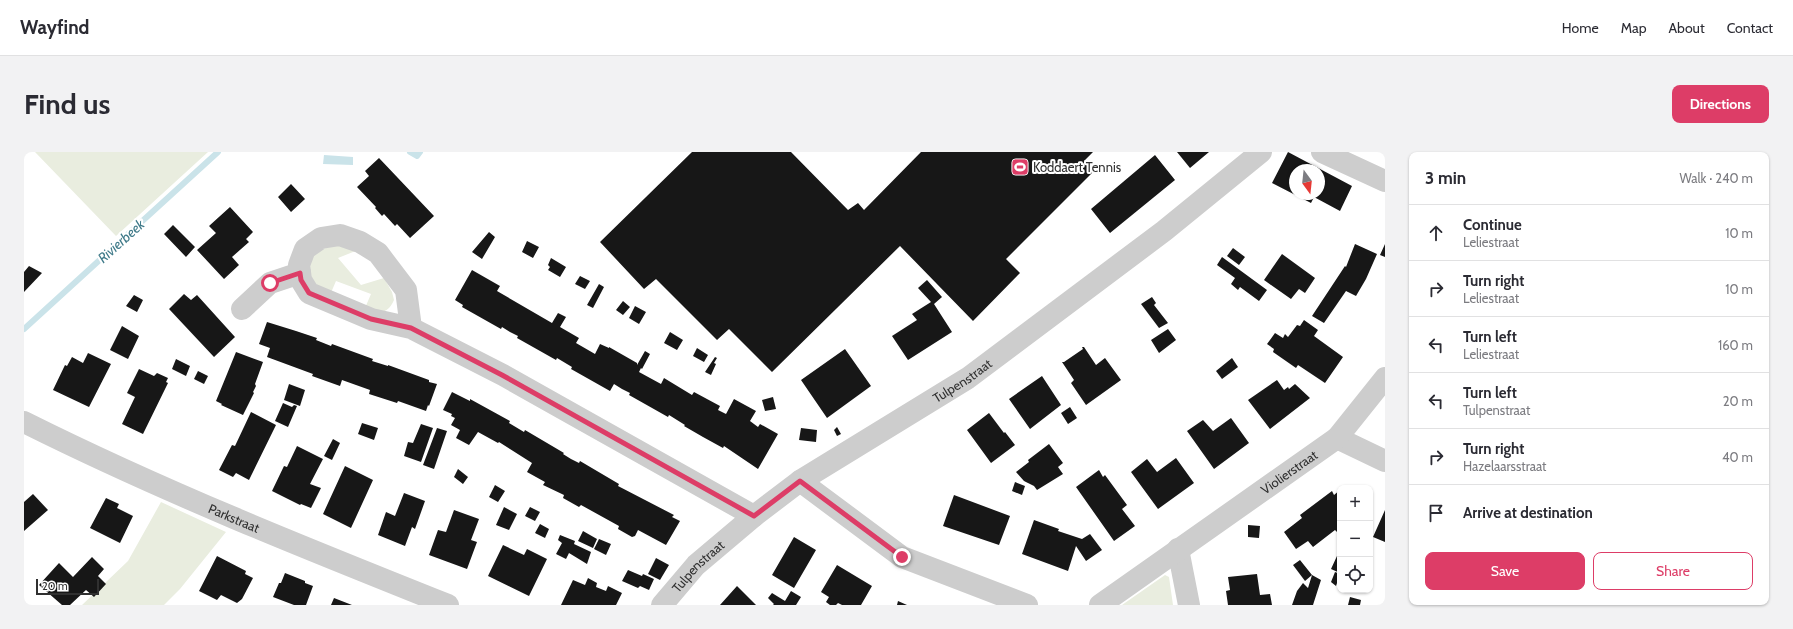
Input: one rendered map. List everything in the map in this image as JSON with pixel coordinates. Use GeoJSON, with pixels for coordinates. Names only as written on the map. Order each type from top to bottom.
{"type":"FeatureCollection","features":[{"type":"Feature","properties":{"kind":"street","name":"Tulpenstraat"},"geometry":{"type":"LineString","coordinates":[[662,605],[696,565],[754,516],[800,481],[968,378],[1164,231],[1261,152]]}},
{"type":"Feature","properties":{"kind":"street"},"geometry":{"type":"LineString","coordinates":[[1322,152],[1385,182]]}},
{"type":"Feature","properties":{"kind":"street"},"geometry":{"type":"LineString","coordinates":[[411,328],[406,290],[378,254],[360,242],[340,235],[321,238],[304,249],[299,265],[301,280],[309,293],[371,319],[411,328],[502,375],[754,516]]}},
{"type":"Feature","properties":{"kind":"street"},"geometry":{"type":"LineString","coordinates":[[242,309],[270,283],[300,273]]}},
{"type":"Feature","properties":{"kind":"street","name":"Violierstraat"},"geometry":{"type":"LineString","coordinates":[[1100,605],[1337,438],[1385,378]]}},
{"type":"Feature","properties":{"kind":"street","name":"Parkstraat"},"geometry":{"type":"LineString","coordinates":[[24,422],[112,466],[254,528],[448,605]]}},
{"type":"Feature","properties":{"kind":"street"},"geometry":{"type":"LineString","coordinates":[[1337,438],[1385,461]]}},
{"type":"Feature","properties":{"kind":"street"},"geometry":{"type":"LineString","coordinates":[[800,481],[902,557],[1027,605]]}},
{"type":"Feature","properties":{"kind":"street"},"geometry":{"type":"LineString","coordinates":[[1178,550],[1189,605]]}},
{"type":"Feature","properties":{"kind":"shaded area"},"geometry":{"type":"Polygon","coordinates":[[[35,152],[208,152],[116,236],[35,152]]]}},
{"type":"Feature","properties":{"kind":"shaded area"},"geometry":{"type":"Polygon","coordinates":[[[334,242],[358,250],[338,258],[361,285],[384,278],[392,292],[394,300],[388,309],[382,312],[365,308],[371,294],[336,281],[330,295],[311,284],[308,259],[334,242]]]}},
{"type":"Feature","properties":{"kind":"shaded area"},"geometry":{"type":"Polygon","coordinates":[[[161,502],[226,532],[180,589],[164,605],[82,605],[128,561],[161,502]]]}},
{"type":"Feature","properties":{"kind":"shaded area"},"geometry":{"type":"Polygon","coordinates":[[[1165,575],[1169,577],[1173,605],[1122,605],[1165,575]]]}},
{"type":"Feature","properties":{"kind":"water"},"geometry":{"type":"Polygon","coordinates":[[[324,155],[353,157],[353,165],[323,164],[324,155]]]}},
{"type":"Feature","properties":{"kind":"building"},"geometry":{"type":"Polygon","coordinates":[[[692,152],[791,152],[848,210],[858,203],[864,210],[921,152],[1093,152],[1084,161],[1094,171],[1006,259],[1020,273],[973,321],[900,246],[772,372],[729,329],[717,340],[656,279],[644,289],[600,242],[692,152]]]}},
{"type":"Feature","properties":{"kind":"building"},"geometry":{"type":"Polygon","coordinates":[[[1177,152],[1209,152],[1190,168],[1177,152]]]}},
{"type":"Feature","properties":{"kind":"building"},"geometry":{"type":"Polygon","coordinates":[[[1288,152],[1311,164],[1289,164],[1289,192],[1272,183],[1288,152]]]}},
{"type":"Feature","properties":{"kind":"building"},"geometry":{"type":"Polygon","coordinates":[[[1155,155],[1175,180],[1110,233],[1091,209],[1155,155]]]}},
{"type":"Feature","properties":{"kind":"building"},"geometry":{"type":"Polygon","coordinates":[[[379,158],[434,216],[410,238],[397,224],[395,226],[384,214],[382,216],[375,208],[376,207],[357,187],[369,176],[365,171],[379,158]]]}},
{"type":"Feature","properties":{"kind":"building"},"geometry":{"type":"Polygon","coordinates":[[[1325,172],[1352,186],[1340,211],[1320,200],[1325,200],[1325,172]]]}},
{"type":"Feature","properties":{"kind":"building"},"geometry":{"type":"Polygon","coordinates":[[[291,184],[305,199],[291,212],[278,197],[291,184]]]}},
{"type":"Feature","properties":{"kind":"building"},"geometry":{"type":"Polygon","coordinates":[[[1305,200],[1312,200],[1311,203],[1305,200]]]}},
{"type":"Feature","properties":{"kind":"building"},"geometry":{"type":"Polygon","coordinates":[[[230,207],[253,232],[246,239],[249,242],[232,257],[239,265],[224,279],[197,250],[216,233],[209,226],[230,207]]]}},
{"type":"Feature","properties":{"kind":"building"},"geometry":{"type":"Polygon","coordinates":[[[173,225],[195,247],[186,257],[164,234],[173,225]]]}},
{"type":"Feature","properties":{"kind":"building"},"geometry":{"type":"Polygon","coordinates":[[[489,232],[495,237],[482,259],[472,252],[489,232]]]}},
{"type":"Feature","properties":{"kind":"building"},"geometry":{"type":"Polygon","coordinates":[[[527,241],[539,247],[533,258],[522,252],[527,241]]]}},
{"type":"Feature","properties":{"kind":"building"},"geometry":{"type":"Polygon","coordinates":[[[1355,244],[1377,254],[1366,279],[1356,296],[1346,291],[1324,323],[1312,316],[1345,266],[1346,267],[1355,244]]]}},
{"type":"Feature","properties":{"kind":"building"},"geometry":{"type":"Polygon","coordinates":[[[1385,244],[1385,257],[1380,255],[1385,244]]]}},
{"type":"Feature","properties":{"kind":"building"},"geometry":{"type":"Polygon","coordinates":[[[1233,248],[1245,257],[1239,265],[1227,256],[1233,248]]]}},
{"type":"Feature","properties":{"kind":"building"},"geometry":{"type":"Polygon","coordinates":[[[1282,254],[1315,278],[1305,293],[1299,289],[1291,299],[1264,280],[1282,254]]]}},
{"type":"Feature","properties":{"kind":"building"},"geometry":{"type":"Polygon","coordinates":[[[1222,257],[1267,290],[1259,301],[1240,287],[1238,290],[1231,284],[1235,278],[1217,265],[1222,257]]]}},
{"type":"Feature","properties":{"kind":"building"},"geometry":{"type":"Polygon","coordinates":[[[551,258],[566,267],[560,277],[548,270],[550,267],[548,265],[551,258]]]}},
{"type":"Feature","properties":{"kind":"building"},"geometry":{"type":"Polygon","coordinates":[[[29,266],[42,273],[24,292],[24,272],[29,266]]]}},
{"type":"Feature","properties":{"kind":"building"},"geometry":{"type":"Polygon","coordinates":[[[472,270],[500,286],[497,291],[552,323],[558,313],[566,317],[560,327],[579,338],[576,343],[595,354],[600,344],[609,347],[637,363],[637,365],[645,351],[650,354],[639,372],[661,384],[664,378],[692,395],[694,392],[720,406],[718,410],[726,414],[734,399],[756,411],[750,421],[758,427],[760,424],[778,434],[758,469],[724,446],[723,448],[703,437],[669,415],[668,417],[629,395],[630,393],[614,384],[610,391],[571,369],[572,367],[557,358],[556,360],[517,338],[518,336],[502,327],[501,329],[462,307],[463,305],[455,300],[472,270]]]}},
{"type":"Feature","properties":{"kind":"building"},"geometry":{"type":"Polygon","coordinates":[[[580,276],[590,281],[585,289],[575,284],[580,276]]]}},
{"type":"Feature","properties":{"kind":"building"},"geometry":{"type":"Polygon","coordinates":[[[927,280],[942,297],[934,304],[952,332],[908,360],[892,336],[917,320],[912,314],[931,302],[918,288],[927,280]]]}},
{"type":"Feature","properties":{"kind":"building"},"geometry":{"type":"Polygon","coordinates":[[[599,284],[604,287],[593,308],[587,305],[599,284]]]}},
{"type":"Feature","properties":{"kind":"building"},"geometry":{"type":"Polygon","coordinates":[[[184,294],[191,300],[197,295],[235,337],[214,357],[169,309],[184,294]]]}},
{"type":"Feature","properties":{"kind":"building"},"geometry":{"type":"Polygon","coordinates":[[[134,295],[143,300],[137,312],[126,306],[134,295]]]}},
{"type":"Feature","properties":{"kind":"building"},"geometry":{"type":"Polygon","coordinates":[[[1152,297],[1156,303],[1154,305],[1168,323],[1159,328],[1141,304],[1152,297]]]}},
{"type":"Feature","properties":{"kind":"building"},"geometry":{"type":"Polygon","coordinates":[[[623,301],[630,307],[623,315],[616,310],[623,301]]]}},
{"type":"Feature","properties":{"kind":"building"},"geometry":{"type":"Polygon","coordinates":[[[635,306],[646,312],[639,324],[629,318],[635,306]]]}},
{"type":"Feature","properties":{"kind":"building"},"geometry":{"type":"Polygon","coordinates":[[[1304,320],[1318,330],[1314,336],[1343,357],[1325,383],[1298,365],[1296,368],[1273,352],[1274,349],[1267,344],[1275,333],[1283,338],[1285,334],[1288,337],[1297,325],[1300,326],[1304,320]]]}},
{"type":"Feature","properties":{"kind":"building"},"geometry":{"type":"Polygon","coordinates":[[[267,322],[317,338],[316,340],[331,346],[332,344],[373,359],[372,361],[388,365],[437,384],[429,406],[428,405],[426,411],[398,401],[397,403],[369,394],[370,390],[342,380],[340,386],[267,357],[270,348],[259,344],[267,322]]]}},
{"type":"Feature","properties":{"kind":"building"},"geometry":{"type":"Polygon","coordinates":[[[122,326],[139,336],[128,359],[110,350],[122,326]]]}},
{"type":"Feature","properties":{"kind":"building"},"geometry":{"type":"Polygon","coordinates":[[[1168,329],[1176,340],[1159,353],[1151,340],[1168,329]]]}},
{"type":"Feature","properties":{"kind":"building"},"geometry":{"type":"Polygon","coordinates":[[[670,332],[683,340],[677,350],[664,343],[670,332]]]}},
{"type":"Feature","properties":{"kind":"building"},"geometry":{"type":"Polygon","coordinates":[[[1082,347],[1084,347],[1096,365],[1105,358],[1121,380],[1086,405],[1071,383],[1074,380],[1062,362],[1083,349],[1082,347]]]}},
{"type":"Feature","properties":{"kind":"building"},"geometry":{"type":"Polygon","coordinates":[[[697,348],[708,355],[704,362],[693,356],[697,348]]]}},
{"type":"Feature","properties":{"kind":"building"},"geometry":{"type":"Polygon","coordinates":[[[845,349],[871,386],[827,418],[801,380],[845,349]]]}},
{"type":"Feature","properties":{"kind":"building"},"geometry":{"type":"Polygon","coordinates":[[[236,352],[263,362],[255,384],[256,386],[253,392],[254,393],[243,415],[221,405],[222,404],[216,401],[236,352]]]}},
{"type":"Feature","properties":{"kind":"building"},"geometry":{"type":"Polygon","coordinates":[[[88,353],[111,364],[89,407],[53,390],[65,365],[67,366],[72,357],[83,363],[88,353]]]}},
{"type":"Feature","properties":{"kind":"building"},"geometry":{"type":"Polygon","coordinates":[[[715,357],[717,358],[714,363],[716,364],[711,375],[705,372],[715,357]]]}},
{"type":"Feature","properties":{"kind":"building"},"geometry":{"type":"Polygon","coordinates":[[[1232,358],[1238,367],[1222,379],[1216,371],[1232,358]]]}},
{"type":"Feature","properties":{"kind":"building"},"geometry":{"type":"Polygon","coordinates":[[[176,359],[190,366],[186,376],[172,369],[176,359]]]}},
{"type":"Feature","properties":{"kind":"building"},"geometry":{"type":"Polygon","coordinates":[[[139,369],[154,376],[157,373],[168,378],[166,382],[168,383],[143,434],[122,424],[135,397],[127,393],[139,369]]]}},
{"type":"Feature","properties":{"kind":"building"},"geometry":{"type":"Polygon","coordinates":[[[198,371],[208,376],[204,384],[194,379],[198,371]]]}},
{"type":"Feature","properties":{"kind":"building"},"geometry":{"type":"Polygon","coordinates":[[[1042,376],[1061,405],[1030,429],[1009,399],[1042,376]]]}},
{"type":"Feature","properties":{"kind":"building"},"geometry":{"type":"Polygon","coordinates":[[[1277,380],[1284,390],[1288,387],[1289,389],[1295,384],[1310,398],[1270,429],[1248,400],[1277,380]]]}},
{"type":"Feature","properties":{"kind":"building"},"geometry":{"type":"Polygon","coordinates":[[[289,384],[305,390],[300,406],[284,400],[289,384]]]}},
{"type":"Feature","properties":{"kind":"building"},"geometry":{"type":"Polygon","coordinates":[[[452,392],[470,401],[470,399],[510,421],[509,423],[524,432],[525,430],[564,453],[563,454],[571,459],[579,463],[580,461],[619,484],[618,486],[674,515],[672,517],[680,521],[666,545],[638,530],[635,536],[632,537],[618,529],[619,526],[581,505],[579,507],[563,498],[564,495],[543,485],[545,482],[527,472],[532,463],[499,442],[498,443],[478,432],[469,445],[456,438],[460,430],[451,425],[455,418],[451,416],[452,414],[443,410],[452,392]]]}},
{"type":"Feature","properties":{"kind":"building"},"geometry":{"type":"Polygon","coordinates":[[[773,397],[776,409],[765,411],[762,400],[773,397]]]}},
{"type":"Feature","properties":{"kind":"building"},"geometry":{"type":"Polygon","coordinates":[[[283,403],[292,407],[294,405],[297,406],[288,427],[275,421],[283,403]]]}},
{"type":"Feature","properties":{"kind":"building"},"geometry":{"type":"Polygon","coordinates":[[[1070,407],[1077,418],[1068,424],[1061,413],[1070,407]]]}},
{"type":"Feature","properties":{"kind":"building"},"geometry":{"type":"Polygon","coordinates":[[[251,412],[276,425],[249,480],[236,473],[233,477],[219,470],[232,445],[235,446],[251,412]]]}},
{"type":"Feature","properties":{"kind":"building"},"geometry":{"type":"Polygon","coordinates":[[[989,413],[1015,445],[991,463],[967,430],[989,413]]]}},
{"type":"Feature","properties":{"kind":"building"},"geometry":{"type":"Polygon","coordinates":[[[1231,418],[1249,443],[1214,469],[1187,431],[1203,420],[1213,431],[1231,418]]]}},
{"type":"Feature","properties":{"kind":"building"},"geometry":{"type":"Polygon","coordinates":[[[362,423],[378,428],[374,440],[358,434],[362,423]]]}},
{"type":"Feature","properties":{"kind":"building"},"geometry":{"type":"Polygon","coordinates":[[[421,424],[433,428],[421,462],[404,456],[408,442],[413,443],[421,424]]]}},
{"type":"Feature","properties":{"kind":"building"},"geometry":{"type":"Polygon","coordinates":[[[837,427],[841,434],[837,436],[834,430],[837,427]]]}},
{"type":"Feature","properties":{"kind":"building"},"geometry":{"type":"Polygon","coordinates":[[[437,428],[447,431],[434,469],[423,465],[437,428]]]}},
{"type":"Feature","properties":{"kind":"building"},"geometry":{"type":"Polygon","coordinates":[[[801,428],[817,430],[816,442],[799,440],[801,428]]]}},
{"type":"Feature","properties":{"kind":"building"},"geometry":{"type":"Polygon","coordinates":[[[333,439],[340,443],[332,460],[324,456],[333,439]]]}},
{"type":"Feature","properties":{"kind":"building"},"geometry":{"type":"Polygon","coordinates":[[[1049,444],[1063,463],[1058,467],[1063,474],[1037,490],[1034,486],[1024,481],[1016,472],[1029,462],[1028,460],[1049,444]]]}},
{"type":"Feature","properties":{"kind":"building"},"geometry":{"type":"Polygon","coordinates":[[[297,446],[323,459],[310,484],[321,488],[311,508],[301,504],[300,505],[272,491],[284,466],[287,467],[297,446]]]}},
{"type":"Feature","properties":{"kind":"building"},"geometry":{"type":"Polygon","coordinates":[[[1176,458],[1194,483],[1158,509],[1131,472],[1147,459],[1157,472],[1176,458]]]}},
{"type":"Feature","properties":{"kind":"building"},"geometry":{"type":"Polygon","coordinates":[[[345,466],[373,480],[351,528],[323,514],[345,466]]]}},
{"type":"Feature","properties":{"kind":"building"},"geometry":{"type":"Polygon","coordinates":[[[458,469],[468,477],[463,484],[454,477],[458,469]]]}},
{"type":"Feature","properties":{"kind":"building"},"geometry":{"type":"Polygon","coordinates":[[[1099,470],[1103,477],[1105,475],[1127,505],[1122,509],[1135,526],[1114,541],[1076,487],[1099,470]]]}},
{"type":"Feature","properties":{"kind":"building"},"geometry":{"type":"Polygon","coordinates":[[[1015,482],[1025,486],[1022,495],[1012,491],[1015,482]]]}},
{"type":"Feature","properties":{"kind":"building"},"geometry":{"type":"Polygon","coordinates":[[[495,485],[505,491],[498,502],[489,497],[495,485]]]}},
{"type":"Feature","properties":{"kind":"building"},"geometry":{"type":"Polygon","coordinates":[[[1332,491],[1334,495],[1337,492],[1337,532],[1335,530],[1313,547],[1308,541],[1296,549],[1284,532],[1302,518],[1300,515],[1332,491]]]}},
{"type":"Feature","properties":{"kind":"building"},"geometry":{"type":"Polygon","coordinates":[[[404,493],[425,501],[415,529],[412,527],[405,546],[378,535],[386,512],[395,516],[404,493]]]}},
{"type":"Feature","properties":{"kind":"building"},"geometry":{"type":"Polygon","coordinates":[[[33,494],[48,510],[24,531],[24,502],[33,494]]]}},
{"type":"Feature","properties":{"kind":"building"},"geometry":{"type":"Polygon","coordinates":[[[954,495],[1010,516],[999,545],[943,526],[954,495]]]}},
{"type":"Feature","properties":{"kind":"building"},"geometry":{"type":"Polygon","coordinates":[[[106,498],[119,504],[117,508],[133,516],[120,543],[90,528],[106,498]]]}},
{"type":"Feature","properties":{"kind":"building"},"geometry":{"type":"Polygon","coordinates":[[[504,507],[517,514],[509,530],[496,525],[504,507]]]}},
{"type":"Feature","properties":{"kind":"building"},"geometry":{"type":"Polygon","coordinates":[[[530,507],[540,512],[535,521],[525,516],[530,507]]]}},
{"type":"Feature","properties":{"kind":"building"},"geometry":{"type":"Polygon","coordinates":[[[454,510],[479,519],[471,540],[477,542],[467,569],[429,555],[438,530],[446,532],[454,510]]]}},
{"type":"Feature","properties":{"kind":"building"},"geometry":{"type":"Polygon","coordinates":[[[1385,510],[1385,542],[1373,537],[1385,510]]]}},
{"type":"Feature","properties":{"kind":"building"},"geometry":{"type":"Polygon","coordinates":[[[1034,520],[1059,529],[1058,531],[1082,539],[1090,534],[1102,550],[1086,561],[1076,546],[1068,571],[1022,554],[1034,520]]]}},
{"type":"Feature","properties":{"kind":"building"},"geometry":{"type":"Polygon","coordinates":[[[540,524],[549,529],[545,538],[535,533],[540,524]]]}},
{"type":"Feature","properties":{"kind":"building"},"geometry":{"type":"Polygon","coordinates":[[[1248,525],[1260,526],[1259,538],[1248,537],[1248,525]]]}},
{"type":"Feature","properties":{"kind":"building"},"geometry":{"type":"Polygon","coordinates":[[[583,531],[597,539],[593,548],[578,541],[583,531]]]}},
{"type":"Feature","properties":{"kind":"building"},"geometry":{"type":"Polygon","coordinates":[[[560,535],[575,541],[574,544],[591,552],[587,564],[569,553],[566,559],[556,554],[562,543],[558,540],[560,535]]]}},
{"type":"Feature","properties":{"kind":"building"},"geometry":{"type":"Polygon","coordinates":[[[794,537],[816,550],[794,588],[772,575],[794,537]]]}},
{"type":"Feature","properties":{"kind":"building"},"geometry":{"type":"Polygon","coordinates":[[[599,539],[611,544],[606,555],[594,549],[599,539]]]}},
{"type":"Feature","properties":{"kind":"building"},"geometry":{"type":"Polygon","coordinates":[[[503,545],[524,555],[527,549],[547,559],[529,596],[488,576],[503,545]]]}},
{"type":"Feature","properties":{"kind":"building"},"geometry":{"type":"Polygon","coordinates":[[[217,556],[246,571],[245,574],[253,578],[242,599],[237,603],[221,595],[217,600],[199,591],[217,556]]]}},
{"type":"Feature","properties":{"kind":"building"},"geometry":{"type":"Polygon","coordinates":[[[1337,556],[1337,572],[1331,569],[1337,556]]]}},
{"type":"Feature","properties":{"kind":"building"},"geometry":{"type":"Polygon","coordinates":[[[92,557],[104,569],[98,576],[106,584],[94,597],[86,590],[70,605],[62,605],[39,585],[59,563],[73,577],[92,557]]]}},
{"type":"Feature","properties":{"kind":"building"},"geometry":{"type":"Polygon","coordinates":[[[656,558],[669,565],[660,580],[648,574],[656,558]]]}},
{"type":"Feature","properties":{"kind":"building"},"geometry":{"type":"Polygon","coordinates":[[[1300,560],[1312,575],[1305,581],[1293,565],[1300,560]]]}},
{"type":"Feature","properties":{"kind":"building"},"geometry":{"type":"Polygon","coordinates":[[[837,565],[872,586],[861,605],[842,605],[838,603],[836,605],[830,605],[826,602],[829,597],[821,592],[837,565]]]}},
{"type":"Feature","properties":{"kind":"building"},"geometry":{"type":"Polygon","coordinates":[[[628,570],[654,579],[649,590],[640,586],[638,588],[622,581],[628,570]]]}},
{"type":"Feature","properties":{"kind":"building"},"geometry":{"type":"Polygon","coordinates":[[[1335,572],[1337,573],[1336,586],[1331,582],[1335,572]]]}},
{"type":"Feature","properties":{"kind":"building"},"geometry":{"type":"Polygon","coordinates":[[[285,573],[313,586],[306,605],[294,605],[273,597],[285,573]]]}},
{"type":"Feature","properties":{"kind":"building"},"geometry":{"type":"Polygon","coordinates":[[[1257,574],[1260,595],[1270,594],[1272,605],[1228,605],[1226,591],[1230,590],[1228,577],[1257,574]]]}},
{"type":"Feature","properties":{"kind":"building"},"geometry":{"type":"Polygon","coordinates":[[[1312,575],[1321,580],[1313,605],[1292,605],[1297,591],[1303,583],[1308,588],[1312,575]]]}},
{"type":"Feature","properties":{"kind":"building"},"geometry":{"type":"Polygon","coordinates":[[[588,578],[597,583],[596,587],[606,591],[608,586],[622,593],[616,605],[561,605],[573,580],[585,585],[588,578]]]}},
{"type":"Feature","properties":{"kind":"building"},"geometry":{"type":"Polygon","coordinates":[[[737,586],[756,605],[720,605],[737,586]]]}},
{"type":"Feature","properties":{"kind":"building"},"geometry":{"type":"Polygon","coordinates":[[[791,591],[801,597],[796,605],[773,605],[774,604],[768,598],[772,593],[785,601],[791,591]]]}},
{"type":"Feature","properties":{"kind":"building"},"geometry":{"type":"Polygon","coordinates":[[[1350,597],[1361,600],[1360,605],[1348,605],[1350,597]]]}},
{"type":"Feature","properties":{"kind":"building"},"geometry":{"type":"Polygon","coordinates":[[[334,598],[352,605],[331,605],[334,598]]]}},
{"type":"Feature","properties":{"kind":"building"},"geometry":{"type":"Polygon","coordinates":[[[898,601],[907,605],[897,605],[898,601]]]}},
{"type":"Feature","properties":{"kind":"waterway","name":"Rivierbeek"},"geometry":{"type":"LineString","coordinates":[[24,329],[218,152]]}},
{"type":"Feature","properties":{"kind":"waterway","name":"Rivierbeek"},"geometry":{"type":"LineString","coordinates":[[410,152],[417,156],[420,152]]}},
{"type":"Feature","properties":{"kind":"place","name":"Koddaert Tennis"},"geometry":{"type":"Point","coordinates":[1020,167]}},
{"type":"Feature","properties":{"kind":"route"},"geometry":{"type":"LineString","coordinates":[[270,283],[300,273],[301,280],[309,293],[371,319],[411,328],[502,375],[754,516],[800,481],[902,557]]}}]}
